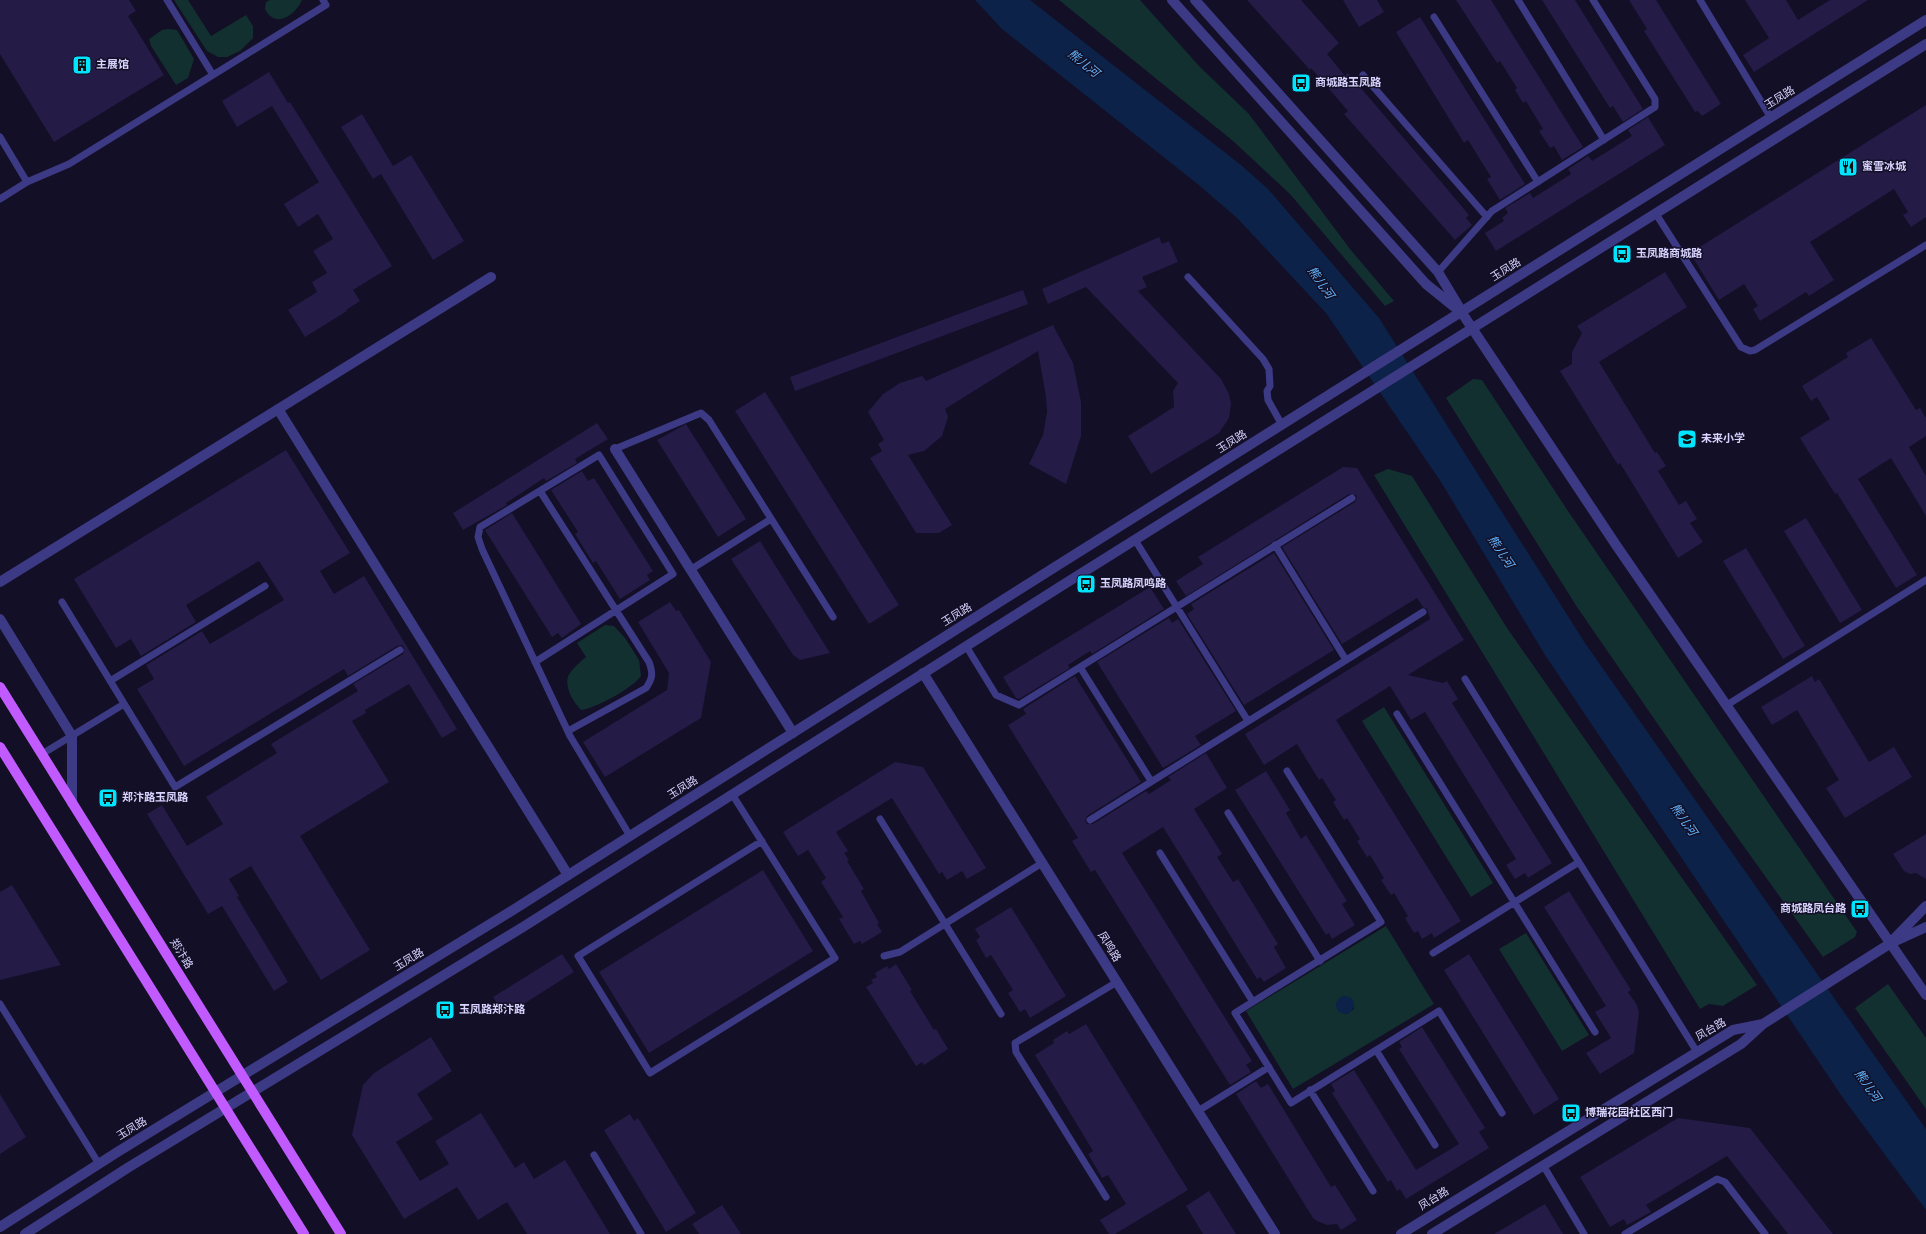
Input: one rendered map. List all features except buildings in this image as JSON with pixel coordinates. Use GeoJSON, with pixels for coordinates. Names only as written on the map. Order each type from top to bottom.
{"type":"FeatureCollection","features":[{"type":"Feature","properties":{"kind":"main road","name":"郑汴路"},"geometry":{"type":"LineString","coordinates":[[0,687],[341,1234]]}},
{"type":"Feature","properties":{"kind":"main road"},"geometry":{"type":"LineString","coordinates":[[0,746],[304,1234]]}},
{"type":"Feature","properties":{"kind":"street"},"geometry":{"type":"LineString","coordinates":[[1172,0],[1426,284],[1462,312]]}},
{"type":"Feature","properties":{"kind":"street"},"geometry":{"type":"LineString","coordinates":[[1195,0],[1438,272],[1472,329],[1616,545],[1926,995]]}},
{"type":"Feature","properties":{"kind":"street","name":"玉凤路"},"geometry":{"type":"LineString","coordinates":[[0,1227],[98,1164],[568,875],[1926,20]]}},
{"type":"Feature","properties":{"kind":"street"},"geometry":{"type":"LineString","coordinates":[[24,1234],[130,1167],[523,927],[923,673],[1926,44]]}},
{"type":"Feature","properties":{"kind":"street"},"geometry":{"type":"LineString","coordinates":[[0,582],[491,277]]}},
{"type":"Feature","properties":{"kind":"street"},"geometry":{"type":"LineString","coordinates":[[278,409],[568,875]]}},
{"type":"Feature","properties":{"kind":"street"},"geometry":{"type":"LineString","coordinates":[[614,449],[793,732]]}},
{"type":"Feature","properties":{"kind":"street"},"geometry":{"type":"LineString","coordinates":[[0,619],[72,736],[72,803]]}},
{"type":"Feature","properties":{"kind":"street","name":"凤鸣路"},"geometry":{"type":"LineString","coordinates":[[923,673],[1275,1234]]}},
{"type":"Feature","properties":{"kind":"street"},"geometry":{"type":"LineString","coordinates":[[1891,943],[1926,906]]}},
{"type":"Feature","properties":{"kind":"street"},"geometry":{"type":"LineString","coordinates":[[1432,1234],[1741,1044],[1763,1024],[1891,943],[1926,927]]}},
{"type":"Feature","properties":{"kind":"street","name":"凤台路"},"geometry":{"type":"LineString","coordinates":[[1401,1234],[1733,1030],[1763,1024]]}},
{"type":"Feature","properties":{"kind":"lane"},"geometry":{"type":"LineString","coordinates":[[167,0],[213,75]]}},
{"type":"Feature","properties":{"kind":"lane"},"geometry":{"type":"LineString","coordinates":[[0,199],[27,182],[69,164],[326,5],[324,0]]}},
{"type":"Feature","properties":{"kind":"lane"},"geometry":{"type":"LineString","coordinates":[[1518,0],[1604,140]]}},
{"type":"Feature","properties":{"kind":"lane"},"geometry":{"type":"LineString","coordinates":[[1438,272],[1492,212],[1655,107],[1655,99],[1593,0]]}},
{"type":"Feature","properties":{"kind":"lane"},"geometry":{"type":"LineString","coordinates":[[1700,0],[1771,118]]}},
{"type":"Feature","properties":{"kind":"lane"},"geometry":{"type":"LineString","coordinates":[[1434,17],[1538,182]]}},
{"type":"Feature","properties":{"kind":"lane"},"geometry":{"type":"LineString","coordinates":[[1363,75],[1487,217]]}},
{"type":"Feature","properties":{"kind":"lane"},"geometry":{"type":"LineString","coordinates":[[0,137],[27,182]]}},
{"type":"Feature","properties":{"kind":"lane"},"geometry":{"type":"LineString","coordinates":[[1656,214],[1741,347],[1750,351],[1761,346],[1926,245]]}},
{"type":"Feature","properties":{"kind":"lane"},"geometry":{"type":"LineString","coordinates":[[1188,277],[1263,359],[1270,369],[1270,386],[1267,392],[1268,400],[1282,425]]}},
{"type":"Feature","properties":{"kind":"lane"},"geometry":{"type":"LineString","coordinates":[[614,449],[701,413],[709,420],[833,617]]}},
{"type":"Feature","properties":{"kind":"lane"},"geometry":{"type":"LineString","coordinates":[[535,662],[672,574],[599,455],[480,527],[478,536],[482,549],[535,662],[568,731],[630,836]]}},
{"type":"Feature","properties":{"kind":"lane"},"geometry":{"type":"LineString","coordinates":[[540,491],[649,662],[653,674],[651,681],[646,688],[568,731]]}},
{"type":"Feature","properties":{"kind":"lane"},"geometry":{"type":"LineString","coordinates":[[966,646],[996,695],[1018,705],[1352,498]]}},
{"type":"Feature","properties":{"kind":"lane"},"geometry":{"type":"LineString","coordinates":[[690,570],[771,519]]}},
{"type":"Feature","properties":{"kind":"lane"},"geometry":{"type":"LineString","coordinates":[[1136,540],[1248,721]]}},
{"type":"Feature","properties":{"kind":"lane"},"geometry":{"type":"LineString","coordinates":[[1275,546],[1346,660]]}},
{"type":"Feature","properties":{"kind":"lane"},"geometry":{"type":"LineString","coordinates":[[1727,705],[1926,580]]}},
{"type":"Feature","properties":{"kind":"lane"},"geometry":{"type":"LineString","coordinates":[[110,681],[266,586]]}},
{"type":"Feature","properties":{"kind":"lane"},"geometry":{"type":"LineString","coordinates":[[62,602],[175,787],[400,650]]}},
{"type":"Feature","properties":{"kind":"lane"},"geometry":{"type":"LineString","coordinates":[[1090,820],[1423,612]]}},
{"type":"Feature","properties":{"kind":"lane"},"geometry":{"type":"LineString","coordinates":[[1080,667],[1151,782]]}},
{"type":"Feature","properties":{"kind":"lane"},"geometry":{"type":"LineString","coordinates":[[1465,679],[1697,1052]]}},
{"type":"Feature","properties":{"kind":"lane"},"geometry":{"type":"LineString","coordinates":[[42,754],[124,704]]}},
{"type":"Feature","properties":{"kind":"lane"},"geometry":{"type":"LineString","coordinates":[[1397,714],[1595,1032]]}},
{"type":"Feature","properties":{"kind":"lane"},"geometry":{"type":"LineString","coordinates":[[1287,771],[1381,922],[1235,1013],[1291,1103],[1439,1011],[1502,1113]]}},
{"type":"Feature","properties":{"kind":"lane"},"geometry":{"type":"LineString","coordinates":[[732,794],[762,842],[834,958],[650,1073],[578,956],[762,842]]}},
{"type":"Feature","properties":{"kind":"lane"},"geometry":{"type":"LineString","coordinates":[[1228,813],[1320,961]]}},
{"type":"Feature","properties":{"kind":"lane"},"geometry":{"type":"LineString","coordinates":[[880,819],[1001,1014]]}},
{"type":"Feature","properties":{"kind":"lane"},"geometry":{"type":"LineString","coordinates":[[1160,853],[1253,1002]]}},
{"type":"Feature","properties":{"kind":"lane"},"geometry":{"type":"LineString","coordinates":[[1433,953],[1579,862]]}},
{"type":"Feature","properties":{"kind":"lane"},"geometry":{"type":"LineString","coordinates":[[884,956],[900,952],[1042,863]]}},
{"type":"Feature","properties":{"kind":"lane"},"geometry":{"type":"LineString","coordinates":[[1106,1197],[1016,1052],[1016,1043],[1117,982]]}},
{"type":"Feature","properties":{"kind":"lane"},"geometry":{"type":"LineString","coordinates":[[0,1004],[98,1164]]}},
{"type":"Feature","properties":{"kind":"lane"},"geometry":{"type":"LineString","coordinates":[[1376,1050],[1435,1146]]}},
{"type":"Feature","properties":{"kind":"lane"},"geometry":{"type":"LineString","coordinates":[[1198,1111],[1269,1067]]}},
{"type":"Feature","properties":{"kind":"lane"},"geometry":{"type":"LineString","coordinates":[[1310,1090],[1373,1191]]}},
{"type":"Feature","properties":{"kind":"lane"},"geometry":{"type":"LineString","coordinates":[[594,1155],[641,1234]]}},
{"type":"Feature","properties":{"kind":"lane"},"geometry":{"type":"LineString","coordinates":[[1543,1165],[1584,1234]]}},
{"type":"Feature","properties":{"kind":"lane"},"geometry":{"type":"LineString","coordinates":[[1625,1234],[1717,1179],[1725,1182],[1765,1234]]}},
{"type":"Feature","properties":{"kind":"green space"},"geometry":{"type":"Polygon","coordinates":[[[174,0],[188,0],[211,36],[246,15],[253,26],[253,38],[240,51],[227,57],[218,57],[207,51],[174,0]]]}},
{"type":"Feature","properties":{"kind":"green space"},"geometry":{"type":"Polygon","coordinates":[[[270,0],[302,0],[295,11],[285,18],[279,19],[269,15],[265,9],[266,2],[270,0]]]}},
{"type":"Feature","properties":{"kind":"green space"},"geometry":{"type":"Polygon","coordinates":[[[1059,0],[1140,0],[1199,66],[1249,114],[1350,249],[1394,301],[1385,306],[1290,194],[1233,141],[1059,0]]]}},
{"type":"Feature","properties":{"kind":"green space"},"geometry":{"type":"Polygon","coordinates":[[[162,30],[177,30],[194,59],[188,78],[176,85],[151,46],[149,39],[162,30]]]}},
{"type":"Feature","properties":{"kind":"green space"},"geometry":{"type":"Polygon","coordinates":[[[1473,379],[1482,380],[1568,511],[1857,932],[1855,937],[1823,957],[1697,781],[1577,607],[1446,398],[1473,379]]]}},
{"type":"Feature","properties":{"kind":"green space"},"geometry":{"type":"Polygon","coordinates":[[[1388,469],[1412,476],[1507,628],[1757,985],[1723,1006],[1709,1004],[1700,1009],[1374,475],[1388,469]]]}},
{"type":"Feature","properties":{"kind":"green space"},"geometry":{"type":"Polygon","coordinates":[[[605,625],[614,626],[625,638],[639,660],[641,676],[637,681],[614,697],[596,706],[581,710],[572,698],[567,682],[572,671],[586,657],[577,643],[605,625]]]}},
{"type":"Feature","properties":{"kind":"green space"},"geometry":{"type":"Polygon","coordinates":[[[1384,707],[1493,883],[1471,897],[1362,721],[1384,707]]]}},
{"type":"Feature","properties":{"kind":"green space"},"geometry":{"type":"Polygon","coordinates":[[[1386,926],[1434,1004],[1293,1089],[1246,1011],[1386,926]],[[1343,996],[1338,1011],[1347,1014],[1354,1009],[1352,999],[1343,996]]]}},
{"type":"Feature","properties":{"kind":"green space"},"geometry":{"type":"Polygon","coordinates":[[[1526,933],[1589,1035],[1562,1051],[1499,949],[1526,933]]]}},
{"type":"Feature","properties":{"kind":"green space"},"geometry":{"type":"Polygon","coordinates":[[[1888,984],[1926,1038],[1926,1109],[1855,1008],[1888,984]]]}},
{"type":"Feature","properties":{"kind":"water","name":"熊儿河"},"geometry":{"type":"Polygon","coordinates":[[[975,0],[1030,0],[1241,165],[1268,189],[1379,318],[1585,643],[1926,1129],[1926,1210],[1843,1098],[1545,655],[1441,482],[1326,313],[1237,218],[1200,186],[1002,29],[975,0]]]}},
{"type":"Feature","properties":{"kind":"water"},"geometry":{"type":"Polygon","coordinates":[[[1345,996],[1351,999],[1354,1005],[1351,1011],[1345,1014],[1339,1011],[1336,1005],[1339,999],[1345,996]]]}},
{"type":"Feature","properties":{"kind":"place","name":"主展馆"},"geometry":{"type":"Point","coordinates":[82,65]}},
{"type":"Feature","properties":{"kind":"place","name":"商城路玉凤路"},"geometry":{"type":"Point","coordinates":[1301,83]}},
{"type":"Feature","properties":{"kind":"place","name":"蜜雪冰城"},"geometry":{"type":"Point","coordinates":[1848,167]}},
{"type":"Feature","properties":{"kind":"place","name":"玉凤路商城路"},"geometry":{"type":"Point","coordinates":[1622,254]}},
{"type":"Feature","properties":{"kind":"place","name":"未来小学"},"geometry":{"type":"Point","coordinates":[1687,439]}},
{"type":"Feature","properties":{"kind":"place","name":"玉凤路凤鸣路"},"geometry":{"type":"Point","coordinates":[1086,584]}},
{"type":"Feature","properties":{"kind":"place","name":"郑汴路玉凤路"},"geometry":{"type":"Point","coordinates":[108,798]}},
{"type":"Feature","properties":{"kind":"place","name":"商城路凤台路"},"geometry":{"type":"Point","coordinates":[1860,909]}},
{"type":"Feature","properties":{"kind":"place","name":"玉凤路郑汴路"},"geometry":{"type":"Point","coordinates":[445,1010]}},
{"type":"Feature","properties":{"kind":"place","name":"博瑞花园社区西门"},"geometry":{"type":"Point","coordinates":[1571,1113]}}]}
